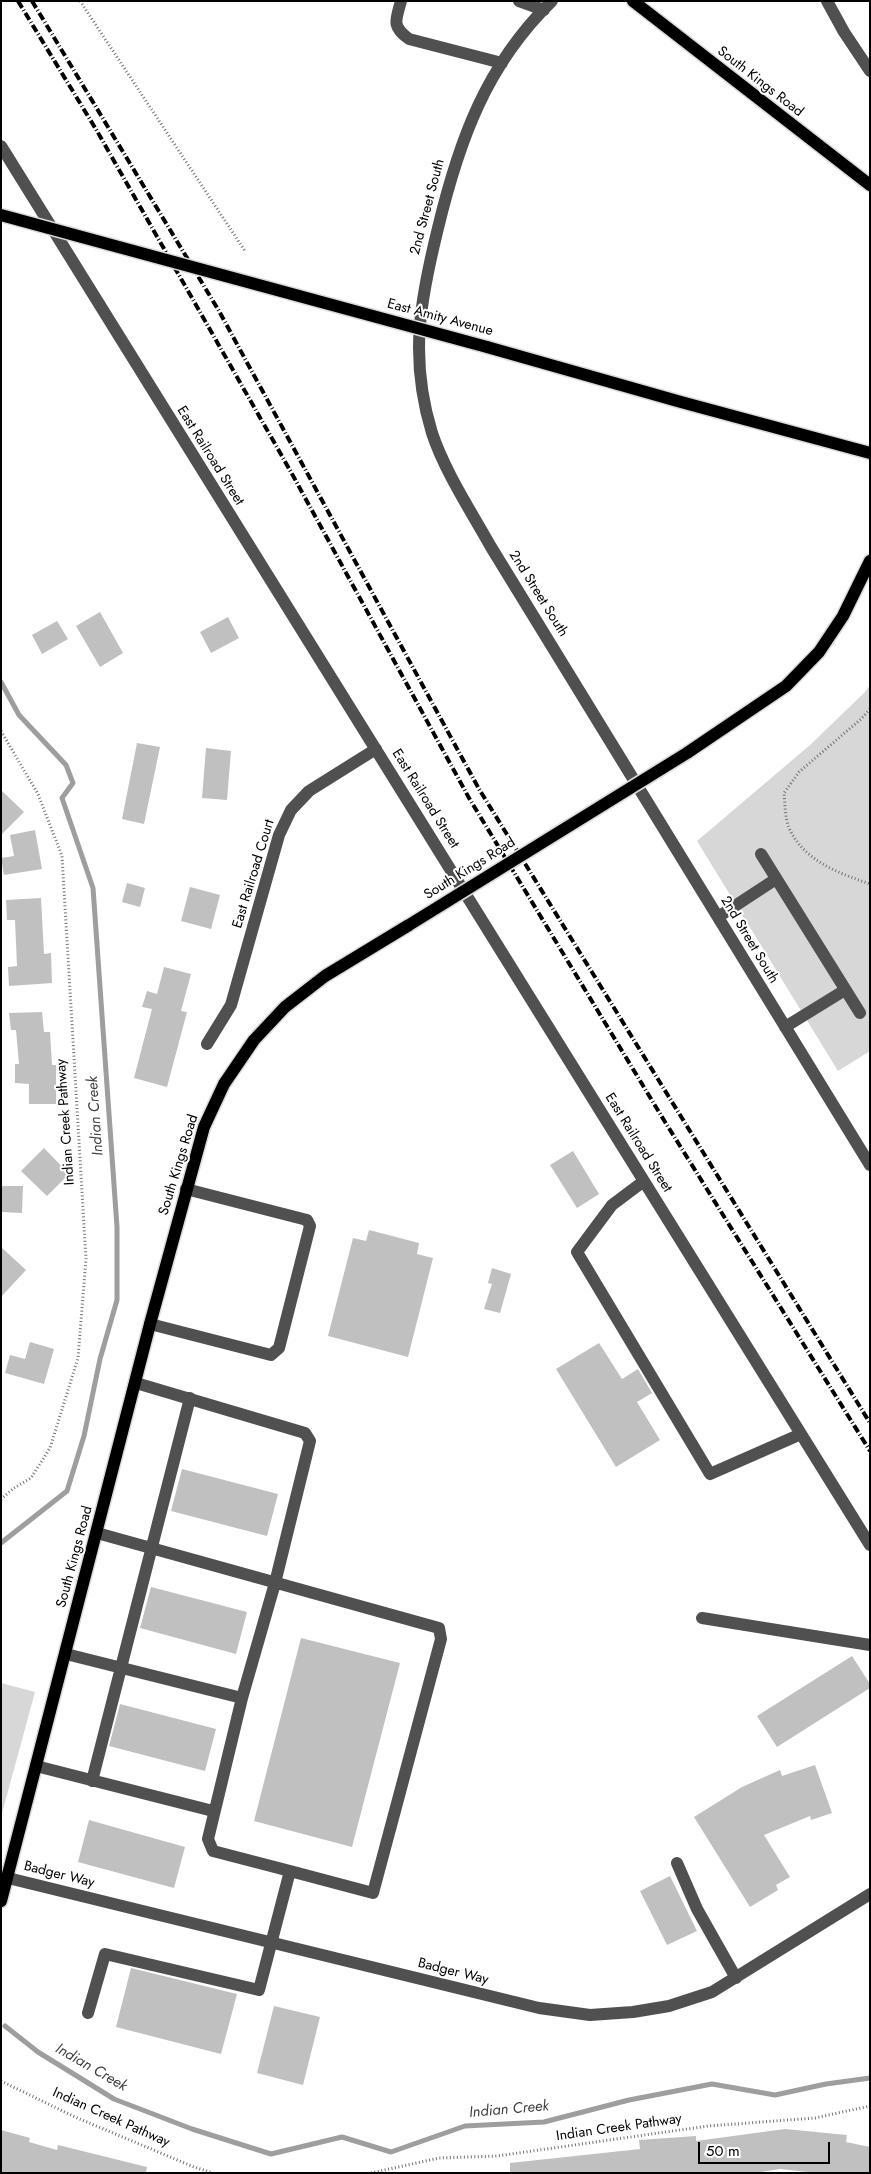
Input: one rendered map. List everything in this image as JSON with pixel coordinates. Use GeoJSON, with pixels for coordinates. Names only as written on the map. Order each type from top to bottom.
{"type":"FeatureCollection","features":[{"type":"Feature","properties":{"kind":"main road","name":"South Kings Road"},"geometry":{"type":"LineString","coordinates":[[633,1],[870,186]]}},
{"type":"Feature","properties":{"kind":"main road","name":"East Amity Avenue"},"geometry":{"type":"LineString","coordinates":[[1,215],[487,346],[681,402],[870,453]]}},
{"type":"Feature","properties":{"kind":"main road","name":"South Kings Road"},"geometry":{"type":"LineString","coordinates":[[1,1901],[186,1189],[204,1127],[224,1084],[254,1040],[285,1007],[325,976],[687,753],[786,686],[819,652],[843,616],[870,562]]}},
{"type":"Feature","properties":{"kind":"street"},"geometry":{"type":"LineString","coordinates":[[401,1],[395,23],[399,32],[409,39],[502,64]]}},
{"type":"Feature","properties":{"kind":"street"},"geometry":{"type":"LineString","coordinates":[[519,1],[548,5]]}},
{"type":"Feature","properties":{"kind":"street"},"geometry":{"type":"LineString","coordinates":[[827,1],[844,32],[870,71]]}},
{"type":"Feature","properties":{"kind":"street","name":"2nd Street South"},"geometry":{"type":"LineString","coordinates":[[548,5],[485,89],[461,143],[422,290],[418,337],[421,382],[432,433],[457,487],[491,547],[870,1165]]}},
{"type":"Feature","properties":{"kind":"street","name":"East Railroad Street"},"geometry":{"type":"LineString","coordinates":[[1,146],[870,1545]]}},
{"type":"Feature","properties":{"kind":"street","name":"East Railroad Court"},"geometry":{"type":"LineString","coordinates":[[207,1044],[231,1005],[279,835],[291,810],[309,791],[376,749]]}},
{"type":"Feature","properties":{"kind":"street"},"geometry":{"type":"LineString","coordinates":[[761,854],[860,1013]]}},
{"type":"Feature","properties":{"kind":"street"},"geometry":{"type":"LineString","coordinates":[[718,918],[776,879]]}},
{"type":"Feature","properties":{"kind":"street"},"geometry":{"type":"LineString","coordinates":[[785,1027],[846,990]]}},
{"type":"Feature","properties":{"kind":"street"},"geometry":{"type":"LineString","coordinates":[[644,1181],[612,1205],[577,1252],[710,1474],[801,1434]]}},
{"type":"Feature","properties":{"kind":"street"},"geometry":{"type":"LineString","coordinates":[[150,1324],[271,1355],[279,1348],[310,1226],[307,1220],[186,1189]]}},
{"type":"Feature","properties":{"kind":"street"},"geometry":{"type":"LineString","coordinates":[[97,1533],[152,1547],[275,1583],[439,1628],[441,1639],[373,1893],[213,1851],[208,1839],[213,1811],[242,1698],[275,1583],[310,1441],[305,1433],[136,1383]]}},
{"type":"Feature","properties":{"kind":"street"},"geometry":{"type":"LineString","coordinates":[[92,1781],[190,1398]]}},
{"type":"Feature","properties":{"kind":"street"},"geometry":{"type":"LineString","coordinates":[[702,1618],[870,1645]]}},
{"type":"Feature","properties":{"kind":"street"},"geometry":{"type":"LineString","coordinates":[[66,1654],[242,1698]]}},
{"type":"Feature","properties":{"kind":"street"},"geometry":{"type":"LineString","coordinates":[[36,1766],[213,1811]]}},
{"type":"Feature","properties":{"kind":"street"},"geometry":{"type":"LineString","coordinates":[[677,1863],[702,1917],[736,1978]]}},
{"type":"Feature","properties":{"kind":"street"},"geometry":{"type":"LineString","coordinates":[[88,2013],[105,1954],[259,1990],[290,1871]]}},
{"type":"Feature","properties":{"kind":"street","name":"Badger Way"},"geometry":{"type":"LineString","coordinates":[[8,1878],[540,2008],[590,2015],[633,2012],[669,2006],[712,1992],[870,1894]]}},
{"type":"Feature","properties":{"kind":"path"},"geometry":{"type":"LineString","coordinates":[[80,1],[245,251]]}},
{"type":"Feature","properties":{"kind":"path"},"geometry":{"type":"LineString","coordinates":[[870,709],[861,719],[799,772],[784,793],[788,826],[804,852],[836,872],[870,884]]}},
{"type":"Feature","properties":{"kind":"path","name":"Indian Creek Pathway"},"geometry":{"type":"LineString","coordinates":[[1,731],[38,794],[62,856],[86,1258],[78,1358],[50,1448],[32,1478],[14,1488],[1,1499]]}},
{"type":"Feature","properties":{"kind":"path","name":"Indian Creek Pathway"},"geometry":{"type":"LineString","coordinates":[[1,2081],[75,2117],[194,2167],[213,2173]]}},
{"type":"Feature","properties":{"kind":"path","name":"Indian Creek Pathway"},"geometry":{"type":"LineString","coordinates":[[371,2173],[439,2158],[497,2156],[708,2126],[815,2118],[870,2106]]}},
{"type":"Feature","properties":{"kind":"shaded area"},"geometry":{"type":"Polygon","coordinates":[[[870,685],[870,1051],[838,1071],[697,841],[810,745],[870,685]]]}},
{"type":"Feature","properties":{"kind":"shaded area"},"geometry":{"type":"Polygon","coordinates":[[[1,1683],[35,1692],[1,1817],[1,1683]]]}},
{"type":"Feature","properties":{"kind":"building"},"geometry":{"type":"Polygon","coordinates":[[[100,612],[123,653],[100,667],[76,626],[100,612]]]}},
{"type":"Feature","properties":{"kind":"building"},"geometry":{"type":"Polygon","coordinates":[[[228,617],[239,638],[211,653],[200,632],[228,617]]]}},
{"type":"Feature","properties":{"kind":"building"},"geometry":{"type":"Polygon","coordinates":[[[57,621],[68,639],[42,654],[32,635],[57,621]]]}},
{"type":"Feature","properties":{"kind":"building"},"geometry":{"type":"Polygon","coordinates":[[[137,743],[160,747],[144,824],[122,819],[137,743]]]}},
{"type":"Feature","properties":{"kind":"building"},"geometry":{"type":"Polygon","coordinates":[[[206,748],[231,751],[227,800],[202,798],[206,748]]]}},
{"type":"Feature","properties":{"kind":"building"},"geometry":{"type":"Polygon","coordinates":[[[1,790],[24,812],[1,835],[1,790]]]}},
{"type":"Feature","properties":{"kind":"building"},"geometry":{"type":"Polygon","coordinates":[[[35,830],[42,869],[4,875],[1,858],[14,856],[10,835],[35,830]]]}},
{"type":"Feature","properties":{"kind":"building"},"geometry":{"type":"Polygon","coordinates":[[[127,883],[145,888],[140,907],[122,902],[127,883]]]}},
{"type":"Feature","properties":{"kind":"building"},"geometry":{"type":"Polygon","coordinates":[[[190,887],[220,895],[211,929],[181,921],[190,887]]]}},
{"type":"Feature","properties":{"kind":"building"},"geometry":{"type":"Polygon","coordinates":[[[41,898],[44,954],[51,953],[52,983],[9,986],[8,967],[17,966],[15,920],[7,920],[6,900],[41,898]]]}},
{"type":"Feature","properties":{"kind":"building"},"geometry":{"type":"Polygon","coordinates":[[[164,967],[191,974],[181,1011],[187,1012],[167,1087],[134,1078],[152,1009],[142,1007],[147,991],[157,994],[164,967]]]}},
{"type":"Feature","properties":{"kind":"building"},"geometry":{"type":"Polygon","coordinates":[[[42,1012],[44,1032],[50,1032],[52,1065],[56,1065],[56,1104],[29,1104],[29,1084],[15,1083],[15,1064],[19,1064],[16,1030],[11,1030],[9,1013],[42,1012]]]}},
{"type":"Feature","properties":{"kind":"building"},"geometry":{"type":"Polygon","coordinates":[[[44,1148],[69,1174],[47,1196],[21,1171],[44,1148]]]}},
{"type":"Feature","properties":{"kind":"building"},"geometry":{"type":"Polygon","coordinates":[[[573,1151],[599,1194],[577,1208],[550,1165],[573,1151]]]}},
{"type":"Feature","properties":{"kind":"building"},"geometry":{"type":"Polygon","coordinates":[[[1,1186],[23,1186],[22,1213],[1,1212],[1,1186]]]}},
{"type":"Feature","properties":{"kind":"building"},"geometry":{"type":"Polygon","coordinates":[[[369,1230],[419,1243],[417,1254],[433,1258],[408,1357],[328,1336],[353,1238],[366,1241],[369,1230]]]}},
{"type":"Feature","properties":{"kind":"building"},"geometry":{"type":"Polygon","coordinates":[[[1,1247],[26,1270],[1,1297],[1,1247]]]}},
{"type":"Feature","properties":{"kind":"building"},"geometry":{"type":"Polygon","coordinates":[[[492,1268],[511,1274],[500,1313],[484,1309],[492,1284],[488,1283],[492,1268]]]}},
{"type":"Feature","properties":{"kind":"building"},"geometry":{"type":"Polygon","coordinates":[[[30,1342],[54,1349],[44,1384],[5,1373],[10,1355],[25,1359],[30,1342]]]}},
{"type":"Feature","properties":{"kind":"building"},"geometry":{"type":"Polygon","coordinates":[[[599,1343],[622,1379],[638,1369],[652,1393],[637,1402],[660,1440],[616,1467],[556,1369],[599,1343]]]}},
{"type":"Feature","properties":{"kind":"building"},"geometry":{"type":"Polygon","coordinates":[[[182,1469],[278,1494],[267,1536],[171,1511],[182,1469]]]}},
{"type":"Feature","properties":{"kind":"building"},"geometry":{"type":"Polygon","coordinates":[[[151,1587],[247,1612],[236,1654],[140,1628],[151,1587]]]}},
{"type":"Feature","properties":{"kind":"building"},"geometry":{"type":"Polygon","coordinates":[[[301,1638],[400,1663],[352,1847],[254,1821],[301,1638]]]}},
{"type":"Feature","properties":{"kind":"building"},"geometry":{"type":"Polygon","coordinates":[[[852,1656],[870,1684],[870,1688],[777,1747],[757,1716],[852,1656]]]}},
{"type":"Feature","properties":{"kind":"building"},"geometry":{"type":"Polygon","coordinates":[[[120,1704],[216,1729],[205,1771],[109,1746],[120,1704]]]}},
{"type":"Feature","properties":{"kind":"building"},"geometry":{"type":"Polygon","coordinates":[[[815,1765],[832,1813],[811,1820],[810,1816],[764,1835],[790,1877],[776,1885],[778,1890],[750,1907],[694,1817],[742,1787],[780,1770],[782,1776],[815,1765]]]}},
{"type":"Feature","properties":{"kind":"building"},"geometry":{"type":"Polygon","coordinates":[[[89,1820],[185,1847],[174,1888],[78,1862],[89,1820]]]}},
{"type":"Feature","properties":{"kind":"building"},"geometry":{"type":"Polygon","coordinates":[[[670,1876],[697,1931],[667,1945],[640,1891],[670,1876]]]}},
{"type":"Feature","properties":{"kind":"building"},"geometry":{"type":"Polygon","coordinates":[[[131,1968],[237,1994],[221,2054],[116,2027],[131,1968]]]}},
{"type":"Feature","properties":{"kind":"building"},"geometry":{"type":"Polygon","coordinates":[[[274,2006],[320,2017],[303,2085],[257,2073],[274,2006]]]}},
{"type":"Feature","properties":{"kind":"building"},"geometry":{"type":"Polygon","coordinates":[[[785,2129],[847,2135],[846,2142],[870,2147],[870,2173],[816,2173],[780,2169],[754,2173],[510,2173],[510,2163],[640,2149],[639,2140],[696,2136],[696,2141],[785,2129]]]}},
{"type":"Feature","properties":{"kind":"building"},"geometry":{"type":"Polygon","coordinates":[[[1,2130],[30,2138],[29,2142],[57,2150],[58,2145],[147,2167],[146,2173],[1,2173],[1,2130]]]}},
{"type":"Feature","properties":{"kind":"waterway","name":"Indian Creek"},"geometry":{"type":"LineString","coordinates":[[1,682],[19,715],[66,765],[73,783],[62,798],[93,888],[117,1227],[117,1300],[100,1359],[84,1436],[67,1491],[1,1543]]}},
{"type":"Feature","properties":{"kind":"waterway","name":"Indian Creek"},"geometry":{"type":"LineString","coordinates":[[5,2026],[38,2052],[114,2099],[192,2129],[271,2154],[342,2137],[391,2152],[465,2126],[544,2122],[629,2100],[712,2084],[775,2095],[826,2084],[870,2078]]}},
{"type":"Feature","properties":{"kind":"railway"},"geometry":{"type":"LineString","coordinates":[[18,1],[97,131],[291,472],[469,798],[662,1117],[870,1451]]}},
{"type":"Feature","properties":{"kind":"railway"},"geometry":{"type":"LineString","coordinates":[[32,1],[219,311],[479,789],[870,1423]]}}]}
